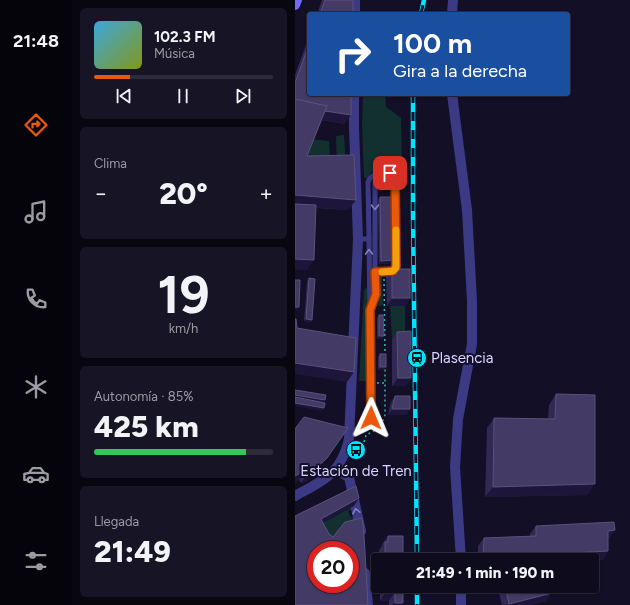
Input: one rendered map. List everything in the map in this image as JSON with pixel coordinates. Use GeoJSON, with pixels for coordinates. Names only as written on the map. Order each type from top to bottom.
{"type":"FeatureCollection","features":[{"type":"Feature","properties":{"kind":"main road"},"geometry":{"type":"LineString","coordinates":[[295,5],[296,0]]}},
{"type":"Feature","properties":{"kind":"street"},"geometry":{"type":"LineString","coordinates":[[355,0],[355,12]]}},
{"type":"Feature","properties":{"kind":"street"},"geometry":{"type":"LineString","coordinates":[[452,12],[453,0]]}},
{"type":"Feature","properties":{"kind":"street"},"geometry":{"type":"LineString","coordinates":[[295,496],[331,475],[336,470],[347,448],[349,439],[358,239],[354,96]]}},
{"type":"Feature","properties":{"kind":"street"},"geometry":{"type":"LineString","coordinates":[[451,96],[467,210],[472,302],[472,344],[458,419],[455,467],[461,553]]}},
{"type":"Feature","properties":{"kind":"street"},"geometry":{"type":"LineString","coordinates":[[336,470],[349,477],[363,540]]}},
{"type":"Feature","properties":{"kind":"street"},"geometry":{"type":"LineString","coordinates":[[364,562],[368,605]]}},
{"type":"Feature","properties":{"kind":"street"},"geometry":{"type":"LineString","coordinates":[[461,593],[461,605]]}},
{"type":"Feature","properties":{"kind":"lane"},"geometry":{"type":"LineString","coordinates":[[370,310],[376,294],[375,182],[377,178],[385,173]]}},
{"type":"Feature","properties":{"kind":"lane"},"geometry":{"type":"LineString","coordinates":[[349,433],[366,424],[371,418],[368,182],[374,174],[385,173],[392,174],[395,179],[396,266],[393,271],[375,272]]}},
{"type":"Feature","properties":{"kind":"lane"},"geometry":{"type":"LineString","coordinates":[[358,239],[369,239]]}},
{"type":"Feature","properties":{"kind":"path"},"geometry":{"type":"LineString","coordinates":[[364,442],[367,433],[380,427],[385,415],[384,277]]}},
{"type":"Feature","properties":{"kind":"path"},"geometry":{"type":"LineString","coordinates":[[377,383],[385,383]]}},
{"type":"Feature","properties":{"kind":"green space"},"geometry":{"type":"Polygon","coordinates":[[[363,96],[385,96],[386,107],[401,118],[402,165],[378,166],[366,179],[364,177],[362,126],[363,96]]]}},
{"type":"Feature","properties":{"kind":"green space"},"geometry":{"type":"Polygon","coordinates":[[[344,135],[346,165],[337,166],[336,136],[344,135]]]}},
{"type":"Feature","properties":{"kind":"green space"},"geometry":{"type":"Polygon","coordinates":[[[311,139],[329,141],[330,158],[303,159],[311,139]]]}},
{"type":"Feature","properties":{"kind":"green space"},"geometry":{"type":"Polygon","coordinates":[[[382,276],[383,305],[377,306],[379,303],[378,280],[382,276]]]}},
{"type":"Feature","properties":{"kind":"green space"},"geometry":{"type":"Polygon","coordinates":[[[367,288],[368,381],[359,381],[364,289],[367,288]]]}},
{"type":"Feature","properties":{"kind":"green space"},"geometry":{"type":"Polygon","coordinates":[[[390,306],[405,306],[405,339],[392,340],[390,306]]]}},
{"type":"Feature","properties":{"kind":"green space"},"geometry":{"type":"Polygon","coordinates":[[[354,506],[353,509],[348,511],[351,517],[355,518],[357,526],[335,541],[325,541],[315,527],[354,506]]]}},
{"type":"Feature","properties":{"kind":"building"},"geometry":{"type":"Polygon","coordinates":[[[325,0],[353,0],[353,12],[321,12],[325,0]]]}},
{"type":"Feature","properties":{"kind":"building"},"geometry":{"type":"Polygon","coordinates":[[[307,50],[307,96],[351,96],[351,115],[325,111],[327,106],[295,99],[295,83],[307,50]]]}},
{"type":"Feature","properties":{"kind":"building"},"geometry":{"type":"Polygon","coordinates":[[[295,99],[327,106],[307,156],[354,155],[356,200],[295,195],[295,99]]]}},
{"type":"Feature","properties":{"kind":"building"},"geometry":{"type":"Polygon","coordinates":[[[380,197],[394,197],[395,260],[381,261],[380,197]]]}},
{"type":"Feature","properties":{"kind":"building"},"geometry":{"type":"Polygon","coordinates":[[[295,204],[316,205],[314,260],[295,259],[295,204]]]}},
{"type":"Feature","properties":{"kind":"building"},"geometry":{"type":"Polygon","coordinates":[[[392,269],[410,269],[410,298],[392,298],[392,269]]]}},
{"type":"Feature","properties":{"kind":"building"},"geometry":{"type":"Polygon","coordinates":[[[309,278],[315,279],[312,320],[306,319],[309,278]]]}},
{"type":"Feature","properties":{"kind":"building"},"geometry":{"type":"Polygon","coordinates":[[[295,280],[300,280],[299,307],[295,307],[295,280]]]}},
{"type":"Feature","properties":{"kind":"building"},"geometry":{"type":"Polygon","coordinates":[[[379,315],[383,315],[384,336],[379,336],[379,315]]]}},
{"type":"Feature","properties":{"kind":"building"},"geometry":{"type":"Polygon","coordinates":[[[295,319],[297,328],[356,338],[354,372],[295,363],[295,319]]]}},
{"type":"Feature","properties":{"kind":"building"},"geometry":{"type":"Polygon","coordinates":[[[411,331],[411,378],[398,378],[397,332],[411,331]]]}},
{"type":"Feature","properties":{"kind":"building"},"geometry":{"type":"Polygon","coordinates":[[[380,354],[386,354],[386,367],[380,367],[380,354]]]}},
{"type":"Feature","properties":{"kind":"building"},"geometry":{"type":"Polygon","coordinates":[[[295,390],[326,395],[325,400],[295,395],[295,390]]]}},
{"type":"Feature","properties":{"kind":"building"},"geometry":{"type":"Polygon","coordinates":[[[556,394],[595,395],[595,484],[493,487],[494,418],[555,419],[556,394]]]}},
{"type":"Feature","properties":{"kind":"building"},"geometry":{"type":"Polygon","coordinates":[[[395,396],[410,396],[410,409],[392,409],[395,396]]]}},
{"type":"Feature","properties":{"kind":"building"},"geometry":{"type":"Polygon","coordinates":[[[295,397],[325,403],[324,408],[295,403],[295,397]]]}},
{"type":"Feature","properties":{"kind":"building"},"geometry":{"type":"Polygon","coordinates":[[[304,417],[348,428],[327,458],[314,470],[308,473],[306,470],[295,476],[295,429],[304,417]]]}},
{"type":"Feature","properties":{"kind":"building"},"geometry":{"type":"Polygon","coordinates":[[[356,486],[359,498],[321,519],[329,534],[333,537],[345,522],[362,518],[368,605],[295,605],[295,516],[356,486]]]}},
{"type":"Feature","properties":{"kind":"building"},"geometry":{"type":"Polygon","coordinates":[[[614,522],[615,530],[608,531],[608,551],[571,553],[483,553],[484,538],[536,536],[536,526],[614,522]]]}},
{"type":"Feature","properties":{"kind":"building"},"geometry":{"type":"Polygon","coordinates":[[[388,536],[403,536],[403,553],[385,553],[385,542],[388,542],[388,536]]]}},
{"type":"Feature","properties":{"kind":"building"},"geometry":{"type":"Polygon","coordinates":[[[395,593],[403,593],[403,603],[395,603],[395,593]]]}},
{"type":"Feature","properties":{"kind":"building"},"geometry":{"type":"Polygon","coordinates":[[[507,593],[552,593],[509,604],[507,593]]]}},
{"type":"Feature","properties":{"kind":"railway"},"geometry":{"type":"LineString","coordinates":[[421,12],[424,0]]}},
{"type":"Feature","properties":{"kind":"railway"},"geometry":{"type":"LineString","coordinates":[[413,96],[417,553]]}},
{"type":"Feature","properties":{"kind":"railway"},"geometry":{"type":"LineString","coordinates":[[417,593],[417,605]]}},
{"type":"Feature","properties":{"kind":"slow traffic"},"geometry":{"type":"LineString","coordinates":[[382,272],[393,271],[396,268],[396,230]]}},
{"type":"Feature","properties":{"kind":"place","name":"Plasencia"},"geometry":{"type":"Point","coordinates":[417,358]}},
{"type":"Feature","properties":{"kind":"place","name":"Estación de Tren"},"geometry":{"type":"Point","coordinates":[356,450]}},
{"type":"Feature","properties":{"kind":"route"},"geometry":{"type":"LineString","coordinates":[[371,418],[370,310],[376,294],[375,272],[393,271],[396,268],[395,179],[390,173]]}}]}
